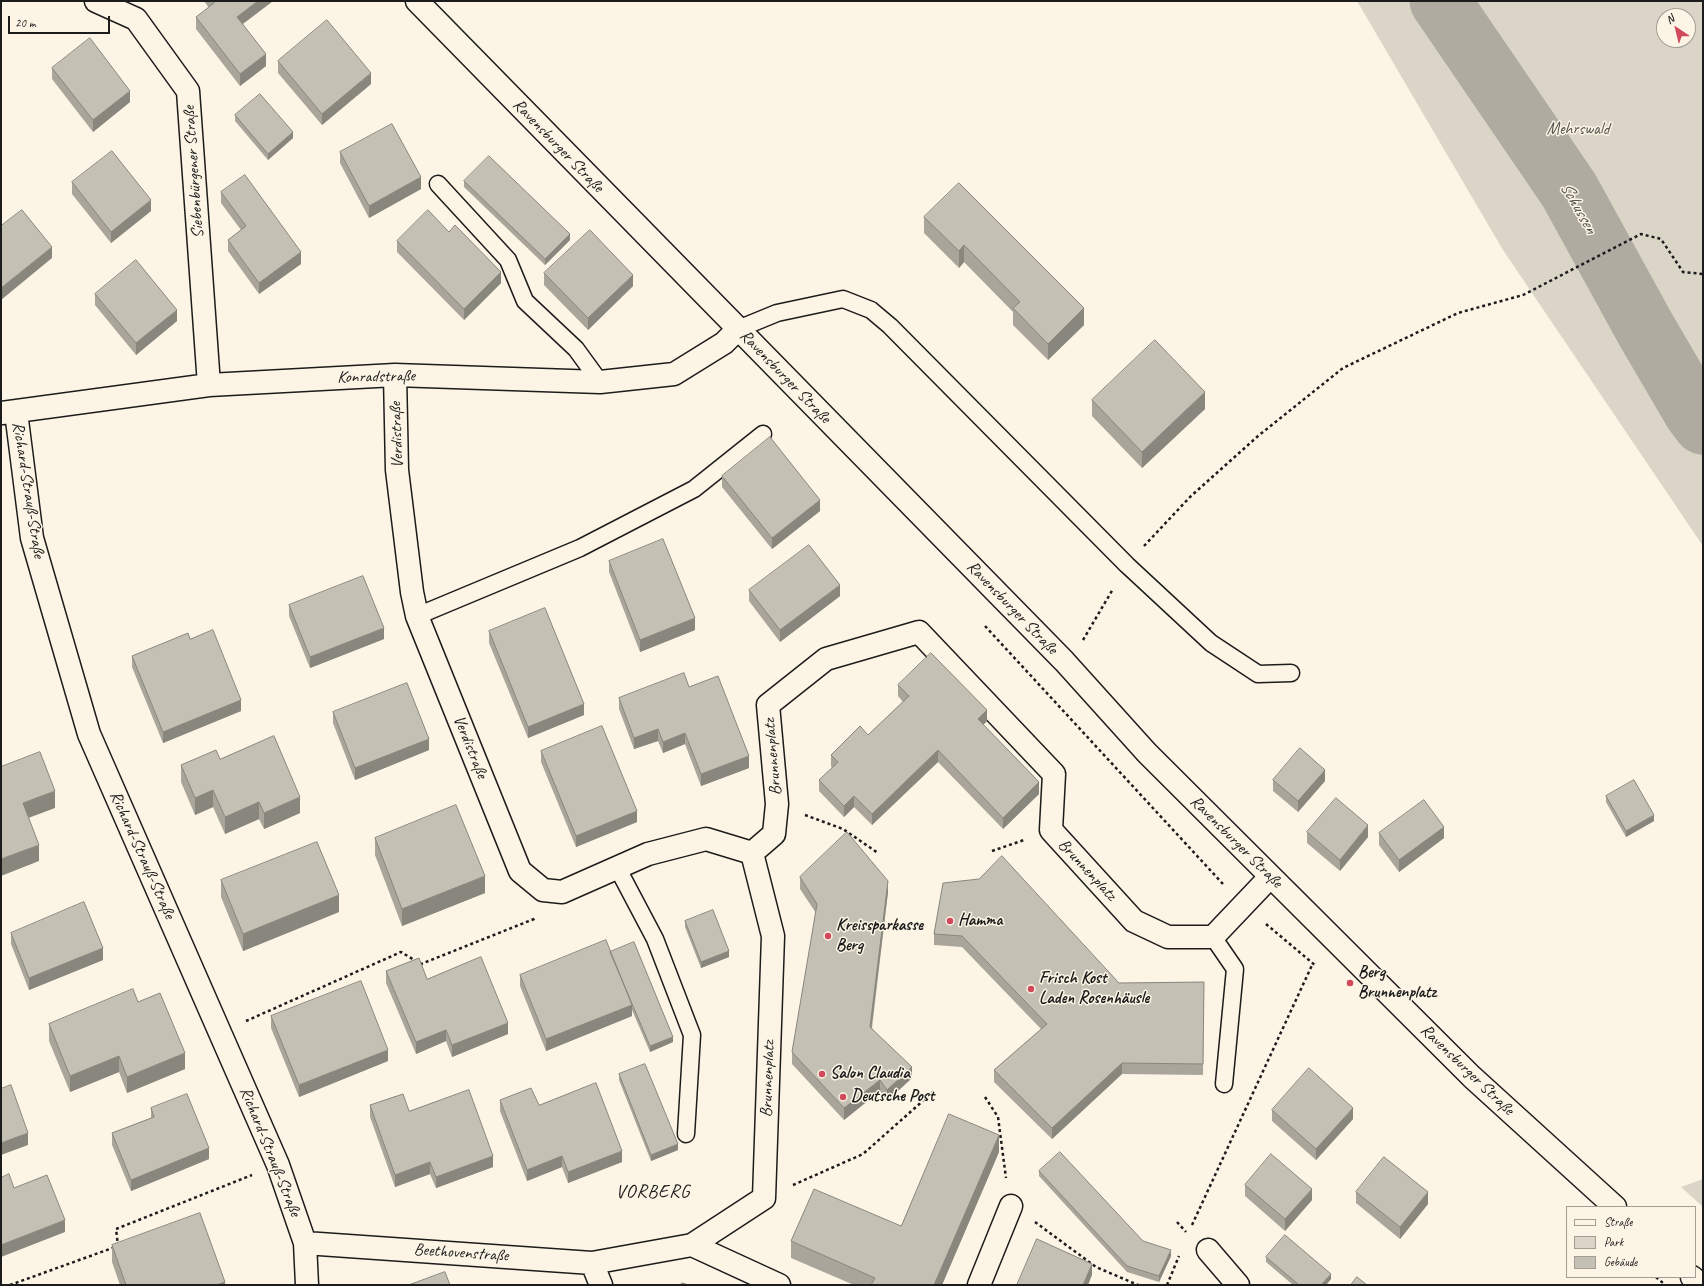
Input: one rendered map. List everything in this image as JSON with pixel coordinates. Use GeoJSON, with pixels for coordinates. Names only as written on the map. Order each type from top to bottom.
{"type":"FeatureCollection","features":[{"type":"Feature","properties":{"kind":"street","name":"Siebenbürgener Straße"},"geometry":{"type":"LineString","coordinates":[[96,1],[136,19],[188,91],[209,385]]}},
{"type":"Feature","properties":{"kind":"street","name":"Ravensburger Straße"},"geometry":{"type":"LineString","coordinates":[[417,1],[1064,661],[1147,752],[1270,877],[1472,1077],[1614,1206]]}},
{"type":"Feature","properties":{"kind":"street","name":"Konradstraße"},"geometry":{"type":"LineString","coordinates":[[8,413],[209,385],[395,375],[600,382],[674,374],[724,343],[738,329]]}},
{"type":"Feature","properties":{"kind":"street","name":"Verdistraße"},"geometry":{"type":"LineString","coordinates":[[395,375],[398,470],[412,592],[417,616],[520,871],[544,890]]}},
{"type":"Feature","properties":{"kind":"street","name":"Richard-Strauß-Straße"},"geometry":{"type":"LineString","coordinates":[[8,413],[32,538],[89,734],[278,1165],[305,1243],[307,1285]]}},
{"type":"Feature","properties":{"kind":"street","name":"Brunnenplatz"},"geometry":{"type":"LineString","coordinates":[[764,1198],[773,936],[752,853],[774,834],[777,804],[768,705],[826,658],[919,632],[1054,774],[1051,830],[1134,921],[1168,937],[1213,936]]}},
{"type":"Feature","properties":{"kind":"street"},"geometry":{"type":"LineString","coordinates":[[544,890],[562,892],[648,854],[706,839],[752,853]]}},
{"type":"Feature","properties":{"kind":"street"},"geometry":{"type":"LineString","coordinates":[[1213,936],[1270,877]]}},
{"type":"Feature","properties":{"kind":"street"},"geometry":{"type":"LineString","coordinates":[[601,1285],[592,1263],[692,1245],[764,1198]]}},
{"type":"Feature","properties":{"kind":"street"},"geometry":{"type":"LineString","coordinates":[[979,1285],[1011,1206]]}},
{"type":"Feature","properties":{"kind":"street","name":"Beethovenstraße"},"geometry":{"type":"LineString","coordinates":[[305,1243],[592,1263]]}},
{"type":"Feature","properties":{"kind":"street"},"geometry":{"type":"LineString","coordinates":[[692,1245],[779,1285]]}},
{"type":"Feature","properties":{"kind":"street"},"geometry":{"type":"LineString","coordinates":[[1208,1250],[1238,1285]]}},
{"type":"Feature","properties":{"kind":"street"},"geometry":{"type":"LineString","coordinates":[[1693,1278],[1701,1285]]}},
{"type":"Feature","properties":{"kind":"lane"},"geometry":{"type":"LineString","coordinates":[[438,184],[508,260],[525,301],[576,349],[600,382]]}},
{"type":"Feature","properties":{"kind":"lane"},"geometry":{"type":"LineString","coordinates":[[738,329],[777,313],[843,299],[871,310],[890,326],[1127,565],[1211,643],[1258,674],[1290,673]]}},
{"type":"Feature","properties":{"kind":"lane"},"geometry":{"type":"LineString","coordinates":[[417,616],[580,548],[694,489],[763,434]]}},
{"type":"Feature","properties":{"kind":"lane"},"geometry":{"type":"LineString","coordinates":[[617,867],[655,939],[692,1035],[686,1134]]}},
{"type":"Feature","properties":{"kind":"lane"},"geometry":{"type":"LineString","coordinates":[[1213,936],[1235,969],[1224,1084]]}},
{"type":"Feature","properties":{"kind":"path"},"geometry":{"type":"LineString","coordinates":[[1242,905],[1040,685],[1081,643],[1127,565],[1190,496],[1258,436],[1343,368],[1458,313],[1523,295],[1641,234],[1660,239],[1683,272],[1703,274]]}},
{"type":"Feature","properties":{"kind":"path"},"geometry":{"type":"LineString","coordinates":[[777,804],[843,829],[878,853]]}},
{"type":"Feature","properties":{"kind":"path"},"geometry":{"type":"LineString","coordinates":[[992,850],[1051,830]]}},
{"type":"Feature","properties":{"kind":"path"},"geometry":{"type":"LineString","coordinates":[[220,1033],[401,952],[421,964],[534,919],[544,890]]}},
{"type":"Feature","properties":{"kind":"path"},"geometry":{"type":"LineString","coordinates":[[1192,1226],[1313,962]]}},
{"type":"Feature","properties":{"kind":"path"},"geometry":{"type":"LineString","coordinates":[[764,1198],[863,1154],[934,1091]]}},
{"type":"Feature","properties":{"kind":"path"},"geometry":{"type":"LineString","coordinates":[[10,1285],[118,1246],[116,1229],[278,1165]]}},
{"type":"Feature","properties":{"kind":"path"},"geometry":{"type":"LineString","coordinates":[[1657,1278],[1665,1285]]}},
{"type":"Feature","properties":{"kind":"green space","name":"Mehrswald"},"geometry":{"type":"Polygon","coordinates":[[[1357,1],[1703,1],[1703,546],[1503,250],[1357,1]]]}},
{"type":"Feature","properties":{"kind":"green space"},"geometry":{"type":"Polygon","coordinates":[[[1703,1179],[1703,1207],[1681,1187],[1703,1179]]]}},
{"type":"Feature","properties":{"kind":"building"},"geometry":{"type":"Polygon","coordinates":[[[213,1],[258,1],[237,17],[266,54],[240,74],[196,17],[214,3],[213,1]]]}},
{"type":"Feature","properties":{"kind":"building"},"geometry":{"type":"Polygon","coordinates":[[[327,20],[371,73],[322,114],[278,61],[327,20]]]}},
{"type":"Feature","properties":{"kind":"building"},"geometry":{"type":"Polygon","coordinates":[[[90,38],[130,91],[93,120],[52,68],[90,38]]]}},
{"type":"Feature","properties":{"kind":"building"},"geometry":{"type":"Polygon","coordinates":[[[260,94],[293,132],[268,154],[235,115],[260,94]]]}},
{"type":"Feature","properties":{"kind":"building"},"geometry":{"type":"Polygon","coordinates":[[[392,124],[421,177],[369,206],[340,152],[392,124]]]}},
{"type":"Feature","properties":{"kind":"building"},"geometry":{"type":"Polygon","coordinates":[[[112,151],[151,200],[111,232],[72,182],[112,151]]]}},
{"type":"Feature","properties":{"kind":"building"},"geometry":{"type":"Polygon","coordinates":[[[489,156],[570,234],[545,259],[464,181],[489,156]]]}},
{"type":"Feature","properties":{"kind":"building"},"geometry":{"type":"Polygon","coordinates":[[[245,175],[301,252],[259,283],[228,240],[246,226],[221,192],[245,175]]]}},
{"type":"Feature","properties":{"kind":"building"},"geometry":{"type":"Polygon","coordinates":[[[959,183],[1084,308],[1048,344],[1013,308],[1020,302],[964,245],[959,251],[924,217],[959,183]]]}},
{"type":"Feature","properties":{"kind":"building"},"geometry":{"type":"Polygon","coordinates":[[[22,210],[52,247],[1,288],[1,226],[22,210]]]}},
{"type":"Feature","properties":{"kind":"building"},"geometry":{"type":"Polygon","coordinates":[[[428,210],[449,232],[455,225],[501,272],[464,309],[397,241],[428,210]]]}},
{"type":"Feature","properties":{"kind":"building"},"geometry":{"type":"Polygon","coordinates":[[[590,230],[633,275],[588,318],[544,273],[590,230]]]}},
{"type":"Feature","properties":{"kind":"building"},"geometry":{"type":"Polygon","coordinates":[[[136,260],[177,310],[136,343],[95,294],[136,260]]]}},
{"type":"Feature","properties":{"kind":"building"},"geometry":{"type":"Polygon","coordinates":[[[1155,340],[1205,392],[1142,452],[1092,400],[1155,340]]]}},
{"type":"Feature","properties":{"kind":"building"},"geometry":{"type":"Polygon","coordinates":[[[770,437],[820,500],[772,538],[722,476],[770,437]]]}},
{"type":"Feature","properties":{"kind":"building"},"geometry":{"type":"Polygon","coordinates":[[[663,539],[695,618],[640,640],[609,561],[663,539]]]}},
{"type":"Feature","properties":{"kind":"building"},"geometry":{"type":"Polygon","coordinates":[[[809,545],[840,585],[780,630],[749,590],[809,545]]]}},
{"type":"Feature","properties":{"kind":"building"},"geometry":{"type":"Polygon","coordinates":[[[363,576],[384,628],[310,657],[289,605],[363,576]]]}},
{"type":"Feature","properties":{"kind":"building"},"geometry":{"type":"Polygon","coordinates":[[[545,608],[584,704],[528,727],[489,631],[545,608]]]}},
{"type":"Feature","properties":{"kind":"building"},"geometry":{"type":"Polygon","coordinates":[[[213,630],[241,700],[163,732],[132,656],[188,633],[190,639],[213,630]]]}},
{"type":"Feature","properties":{"kind":"building"},"geometry":{"type":"Polygon","coordinates":[[[931,653],[987,710],[978,719],[1039,782],[1003,818],[938,750],[872,814],[854,796],[844,806],[819,780],[838,762],[831,755],[860,726],[868,735],[909,696],[898,685],[931,653]]]}},
{"type":"Feature","properties":{"kind":"building"},"geometry":{"type":"Polygon","coordinates":[[[684,673],[689,687],[718,676],[749,756],[701,774],[685,733],[663,742],[658,729],[634,738],[619,698],[684,673]]]}},
{"type":"Feature","properties":{"kind":"building"},"geometry":{"type":"Polygon","coordinates":[[[407,683],[429,739],[355,768],[333,712],[407,683]]]}},
{"type":"Feature","properties":{"kind":"building"},"geometry":{"type":"Polygon","coordinates":[[[602,726],[637,811],[576,836],[541,751],[602,726]]]}},
{"type":"Feature","properties":{"kind":"building"},"geometry":{"type":"Polygon","coordinates":[[[274,736],[300,797],[264,813],[259,802],[225,817],[213,790],[195,798],[181,765],[216,750],[220,759],[274,736]]]}},
{"type":"Feature","properties":{"kind":"building"},"geometry":{"type":"Polygon","coordinates":[[[1300,748],[1325,770],[1298,801],[1273,780],[1300,748]]]}},
{"type":"Feature","properties":{"kind":"building"},"geometry":{"type":"Polygon","coordinates":[[[40,752],[55,791],[23,803],[39,845],[1,859],[1,767],[40,752]]]}},
{"type":"Feature","properties":{"kind":"building"},"geometry":{"type":"Polygon","coordinates":[[[1634,780],[1654,815],[1626,831],[1606,796],[1634,780]]]}},
{"type":"Feature","properties":{"kind":"building"},"geometry":{"type":"Polygon","coordinates":[[[1336,798],[1368,825],[1340,860],[1307,832],[1336,798]]]}},
{"type":"Feature","properties":{"kind":"building"},"geometry":{"type":"Polygon","coordinates":[[[1424,800],[1444,827],[1399,860],[1379,833],[1424,800]]]}},
{"type":"Feature","properties":{"kind":"building"},"geometry":{"type":"Polygon","coordinates":[[[456,805],[485,876],[402,909],[375,838],[456,805]]]}},
{"type":"Feature","properties":{"kind":"building"},"geometry":{"type":"Polygon","coordinates":[[[847,832],[888,881],[870,1027],[912,1067],[887,1090],[880,1080],[844,1108],[792,1052],[817,904],[800,877],[847,832]]]}},
{"type":"Feature","properties":{"kind":"building"},"geometry":{"type":"Polygon","coordinates":[[[317,842],[339,895],[243,934],[221,880],[317,842]]]}},
{"type":"Feature","properties":{"kind":"building"},"geometry":{"type":"Polygon","coordinates":[[[1002,856],[1119,983],[1204,982],[1203,1064],[1122,1063],[1052,1128],[994,1070],[1047,1024],[962,936],[934,934],[943,883],[979,879],[1002,856]]]}},
{"type":"Feature","properties":{"kind":"building"},"geometry":{"type":"Polygon","coordinates":[[[84,902],[103,948],[29,978],[11,933],[84,902]]]}},
{"type":"Feature","properties":{"kind":"building"},"geometry":{"type":"Polygon","coordinates":[[[713,910],[729,951],[701,962],[685,921],[713,910]]]}},
{"type":"Feature","properties":{"kind":"building"},"geometry":{"type":"Polygon","coordinates":[[[606,940],[632,1005],[546,1039],[520,975],[606,940]]]}},
{"type":"Feature","properties":{"kind":"building"},"geometry":{"type":"Polygon","coordinates":[[[634,942],[673,1037],[650,1046],[610,952],[634,942]]]}},
{"type":"Feature","properties":{"kind":"building"},"geometry":{"type":"Polygon","coordinates":[[[481,957],[508,1023],[452,1045],[446,1030],[416,1042],[386,971],[419,958],[427,979],[481,957]]]}},
{"type":"Feature","properties":{"kind":"building"},"geometry":{"type":"Polygon","coordinates":[[[361,981],[388,1050],[299,1085],[271,1016],[361,981]]]}},
{"type":"Feature","properties":{"kind":"building"},"geometry":{"type":"Polygon","coordinates":[[[133,989],[138,1002],[160,993],[185,1053],[127,1077],[119,1056],[70,1076],[49,1024],[133,989]]]}},
{"type":"Feature","properties":{"kind":"building"},"geometry":{"type":"Polygon","coordinates":[[[645,1064],[678,1144],[651,1155],[619,1074],[645,1064]]]}},
{"type":"Feature","properties":{"kind":"building"},"geometry":{"type":"Polygon","coordinates":[[[1309,1068],[1353,1108],[1316,1149],[1272,1110],[1309,1068]]]}},
{"type":"Feature","properties":{"kind":"building"},"geometry":{"type":"Polygon","coordinates":[[[596,1083],[622,1151],[568,1172],[562,1156],[527,1170],[500,1100],[531,1088],[539,1105],[596,1083]]]}},
{"type":"Feature","properties":{"kind":"building"},"geometry":{"type":"Polygon","coordinates":[[[11,1085],[28,1133],[1,1143],[1,1089],[11,1085]]]}},
{"type":"Feature","properties":{"kind":"building"},"geometry":{"type":"Polygon","coordinates":[[[469,1090],[493,1156],[436,1177],[430,1162],[395,1175],[370,1105],[403,1094],[409,1111],[469,1090]]]}},
{"type":"Feature","properties":{"kind":"building"},"geometry":{"type":"Polygon","coordinates":[[[187,1094],[209,1148],[131,1180],[112,1133],[154,1117],[151,1108],[187,1094]]]}},
{"type":"Feature","properties":{"kind":"building"},"geometry":{"type":"Polygon","coordinates":[[[949,1114],[999,1135],[934,1285],[871,1285],[875,1278],[791,1241],[814,1189],[901,1226],[949,1114]]]}},
{"type":"Feature","properties":{"kind":"building"},"geometry":{"type":"Polygon","coordinates":[[[1060,1152],[1143,1241],[1171,1250],[1159,1276],[1127,1266],[1039,1171],[1060,1152]]]}},
{"type":"Feature","properties":{"kind":"building"},"geometry":{"type":"Polygon","coordinates":[[[1271,1154],[1312,1189],[1285,1219],[1245,1185],[1271,1154]]]}},
{"type":"Feature","properties":{"kind":"building"},"geometry":{"type":"Polygon","coordinates":[[[1384,1157],[1428,1192],[1400,1227],[1356,1192],[1384,1157]]]}},
{"type":"Feature","properties":{"kind":"building"},"geometry":{"type":"Polygon","coordinates":[[[9,1174],[14,1188],[47,1175],[65,1220],[1,1245],[1,1178],[9,1174]]]}},
{"type":"Feature","properties":{"kind":"building"},"geometry":{"type":"Polygon","coordinates":[[[200,1213],[225,1282],[216,1285],[126,1285],[112,1245],[200,1213]]]}},
{"type":"Feature","properties":{"kind":"building"},"geometry":{"type":"Polygon","coordinates":[[[1285,1235],[1331,1274],[1321,1285],[1299,1285],[1266,1257],[1285,1235]]]}},
{"type":"Feature","properties":{"kind":"building"},"geometry":{"type":"Polygon","coordinates":[[[1037,1239],[1092,1264],[1083,1285],[1017,1285],[1037,1239]]]}},
{"type":"Feature","properties":{"kind":"building"},"geometry":{"type":"Polygon","coordinates":[[[445,1272],[450,1285],[409,1285],[445,1272]]]}},
{"type":"Feature","properties":{"kind":"building"},"geometry":{"type":"Polygon","coordinates":[[[1357,1277],[1367,1285],[1351,1285],[1357,1277]]]}},
{"type":"Feature","properties":{"kind":"waterway","name":"Schussen"},"geometry":{"type":"LineString","coordinates":[[1440,1],[1569,190],[1646,330],[1694,412],[1703,424]]}},
{"type":"Feature","properties":{"kind":"place","name":"Hamma"},"geometry":{"type":"Point","coordinates":[950,921]}},
{"type":"Feature","properties":{"kind":"place","name":"Kreissparkasse Berg"},"geometry":{"type":"Point","coordinates":[828,936]}},
{"type":"Feature","properties":{"kind":"place","name":"Berg Brunnenplatz"},"geometry":{"type":"Point","coordinates":[1350,983]}},
{"type":"Feature","properties":{"kind":"place","name":"Frisch Kost Laden Rosenhäusle"},"geometry":{"type":"Point","coordinates":[1031,989]}},
{"type":"Feature","properties":{"kind":"place","name":"Salon Claudia"},"geometry":{"type":"Point","coordinates":[822,1074]}},
{"type":"Feature","properties":{"kind":"place","name":"Deutsche Post"},"geometry":{"type":"Point","coordinates":[843,1097]}},
{"type":"Feature","properties":{"kind":"district","name":"VORBERG"},"geometry":{"type":"Point","coordinates":[653,1192]}}]}
